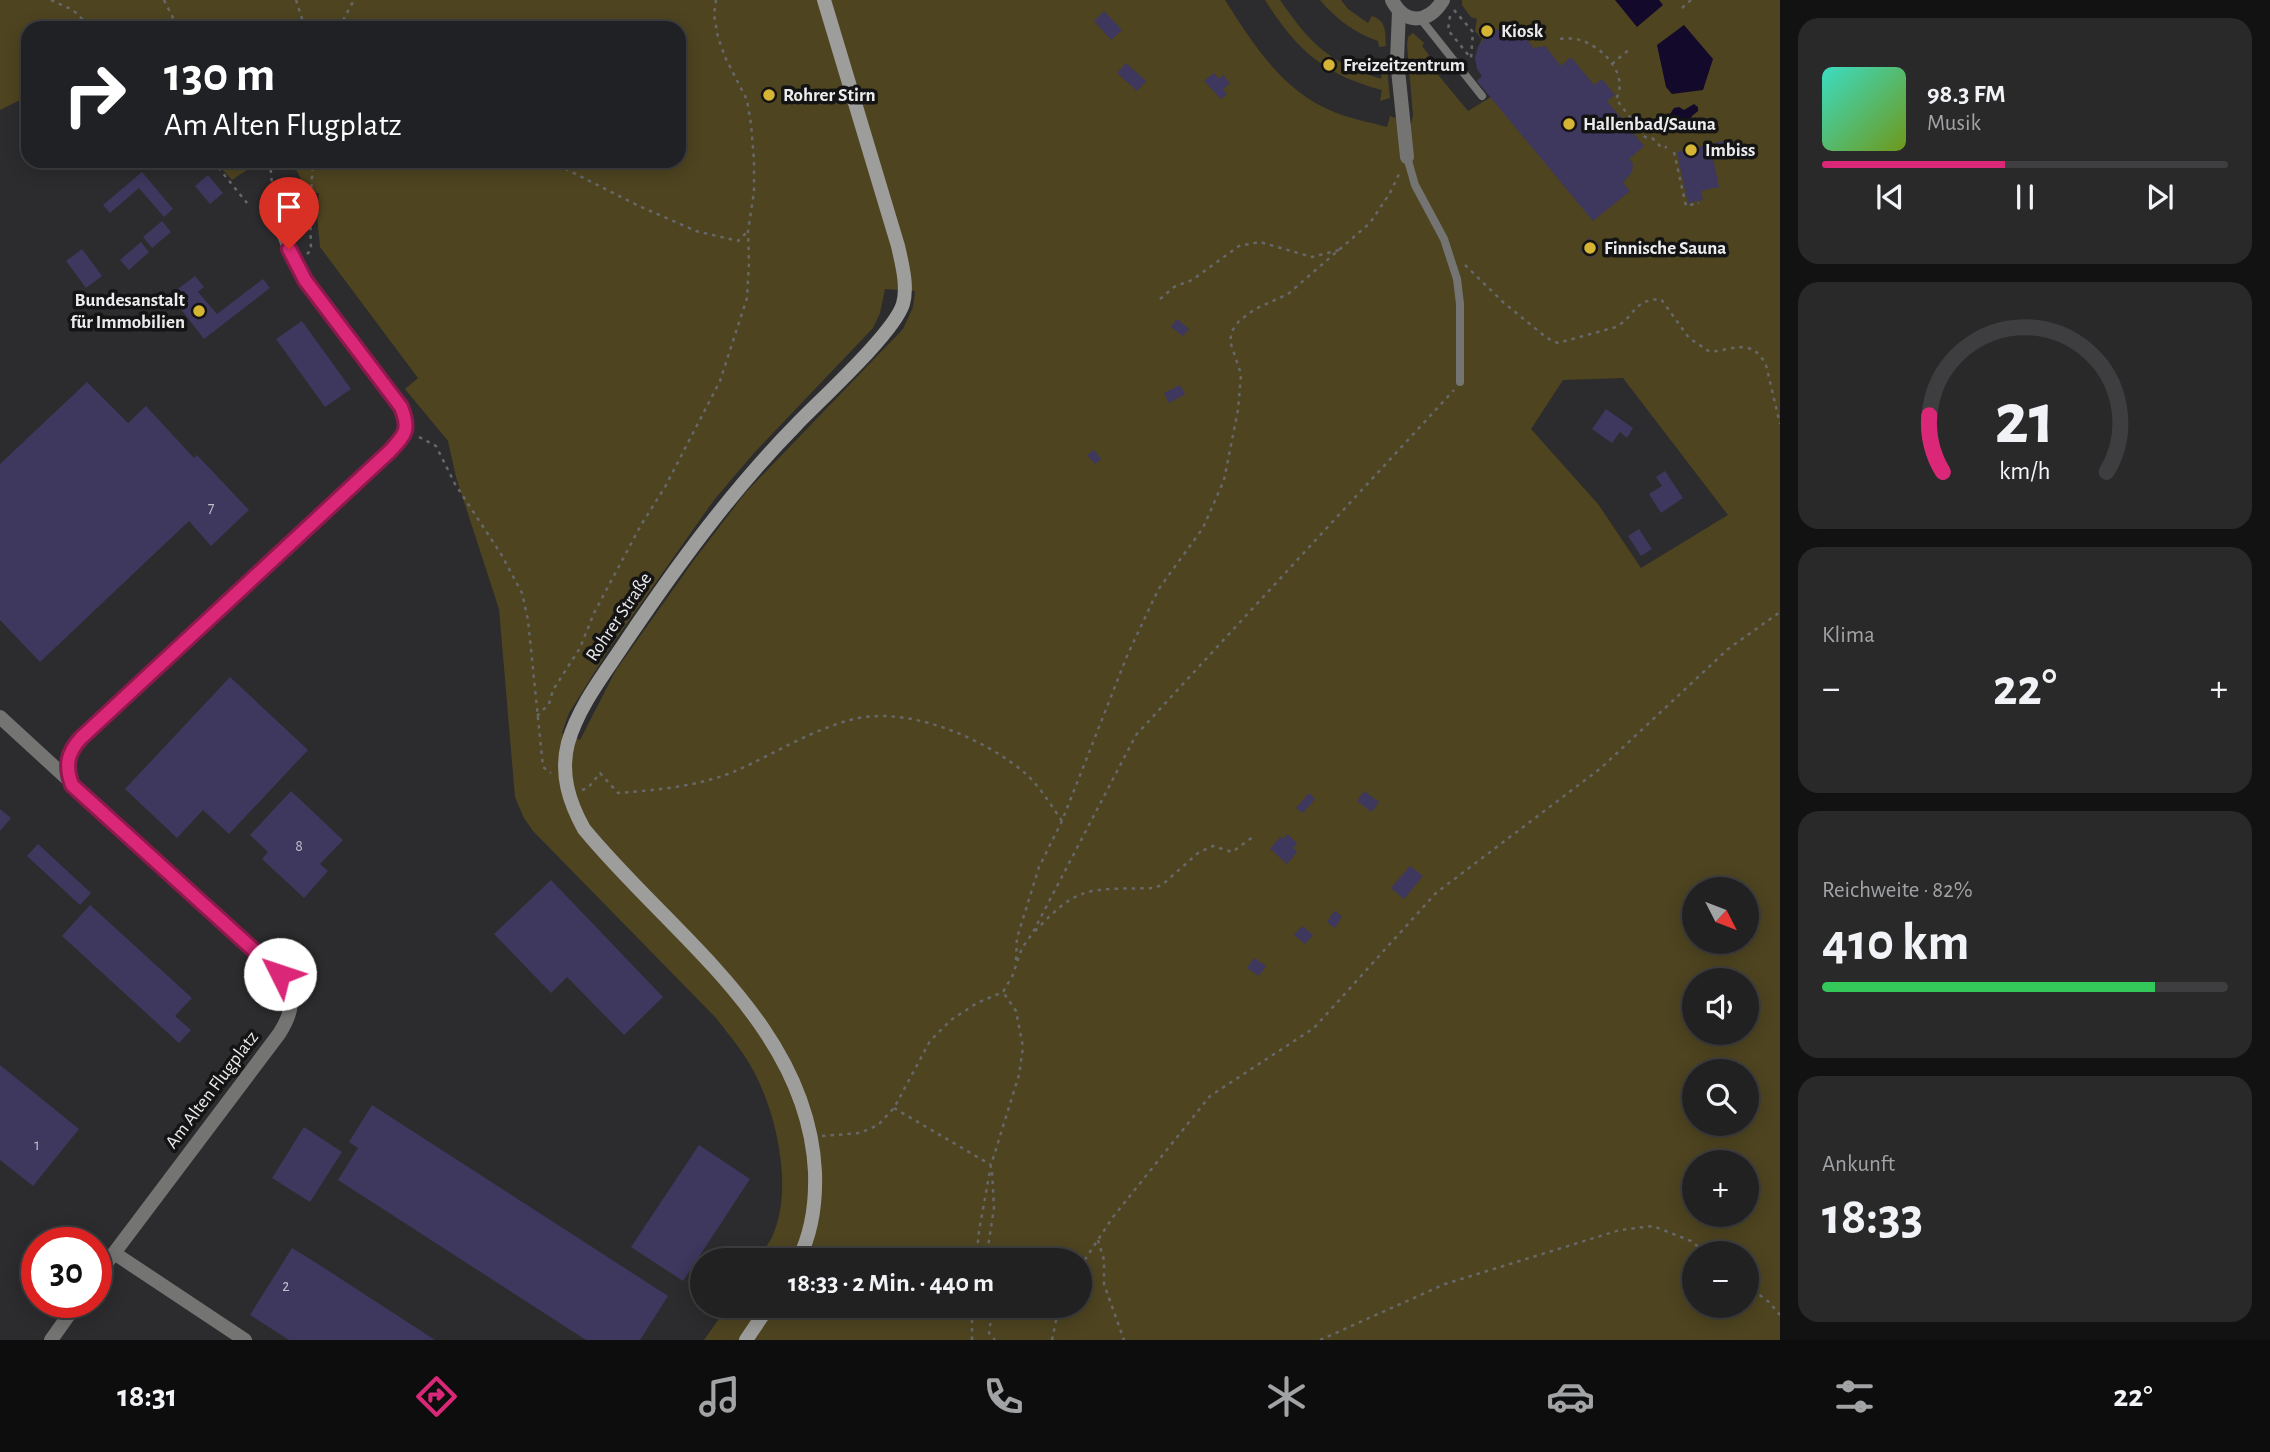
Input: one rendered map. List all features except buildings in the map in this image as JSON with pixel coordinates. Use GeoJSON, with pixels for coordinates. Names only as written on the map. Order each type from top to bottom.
{"type":"FeatureCollection","features":[{"type":"Feature","properties":{"kind":"main road","name":"Rohrer Straße"},"geometry":{"type":"LineString","coordinates":[[802,1248],[811,1227],[816,1189],[814,1150],[789,1070],[762,1027],[701,953],[584,829],[570,800],[566,778],[568,743],[582,710],[670,577],[721,509],[773,448],[888,329],[903,305],[904,276],[898,246],[824,0]]}},
{"type":"Feature","properties":{"kind":"main road"},"geometry":{"type":"LineString","coordinates":[[747,1340],[761,1318]]}},
{"type":"Feature","properties":{"kind":"street"},"geometry":{"type":"LineString","coordinates":[[1396,6],[1412,18],[1420,18],[1449,6]]}},
{"type":"Feature","properties":{"kind":"street"},"geometry":{"type":"LineString","coordinates":[[1396,6],[1397,61],[1407,157]]}},
{"type":"Feature","properties":{"kind":"street"},"geometry":{"type":"LineString","coordinates":[[72,785],[68,774],[68,757],[81,738],[390,451],[407,429],[401,407],[305,280],[278,219],[274,198]]}},
{"type":"Feature","properties":{"kind":"street","name":"Am Alten Flugplatz"},"geometry":{"type":"LineString","coordinates":[[0,717],[280,974],[286,983],[291,1002],[291,1013],[279,1034],[112,1256]]}},
{"type":"Feature","properties":{"kind":"street"},"geometry":{"type":"LineString","coordinates":[[114,1253],[245,1340]]}},
{"type":"Feature","properties":{"kind":"street"},"geometry":{"type":"LineString","coordinates":[[51,1340],[67,1318]]}},
{"type":"Feature","properties":{"kind":"lane"},"geometry":{"type":"LineString","coordinates":[[1420,18],[1482,96]]}},
{"type":"Feature","properties":{"kind":"lane"},"geometry":{"type":"LineString","coordinates":[[1407,157],[1415,186],[1433,216],[1457,279],[1460,304],[1460,382]]}},
{"type":"Feature","properties":{"kind":"path"},"geometry":{"type":"LineString","coordinates":[[51,0],[73,10],[85,21]]}},
{"type":"Feature","properties":{"kind":"path"},"geometry":{"type":"LineString","coordinates":[[164,0],[174,21]]}},
{"type":"Feature","properties":{"kind":"path"},"geometry":{"type":"LineString","coordinates":[[296,0],[303,21]]}},
{"type":"Feature","properties":{"kind":"path"},"geometry":{"type":"LineString","coordinates":[[343,21],[354,0]]}},
{"type":"Feature","properties":{"kind":"path"},"geometry":{"type":"LineString","coordinates":[[537,716],[549,704],[553,690],[580,648],[594,613],[640,525],[664,487],[720,381],[747,298],[750,263],[748,231],[754,192],[751,124],[747,100],[718,37],[714,15],[716,0]]}},
{"type":"Feature","properties":{"kind":"path"},"geometry":{"type":"LineString","coordinates":[[1682,8],[1691,0]]}},
{"type":"Feature","properties":{"kind":"path"},"geometry":{"type":"LineString","coordinates":[[1449,6],[1448,30],[1471,58]]}},
{"type":"Feature","properties":{"kind":"path"},"geometry":{"type":"LineString","coordinates":[[1449,6],[1473,32],[1471,58],[1460,68]]}},
{"type":"Feature","properties":{"kind":"path"},"geometry":{"type":"LineString","coordinates":[[1560,39],[1571,38],[1591,44],[1612,64],[1621,84],[1616,99],[1645,137],[1652,138],[1662,148],[1667,147]]}},
{"type":"Feature","properties":{"kind":"path"},"geometry":{"type":"LineString","coordinates":[[1612,64],[1631,48]]}},
{"type":"Feature","properties":{"kind":"path"},"geometry":{"type":"LineString","coordinates":[[1674,152],[1686,206],[1699,203]]}},
{"type":"Feature","properties":{"kind":"path"},"geometry":{"type":"LineString","coordinates":[[1015,967],[1017,938],[1040,867],[1062,821],[1127,656],[1158,590],[1203,528],[1224,480],[1238,410],[1241,374],[1230,341],[1232,331],[1239,321],[1255,309],[1288,294],[1370,223],[1390,193],[1407,157]]}},
{"type":"Feature","properties":{"kind":"path"},"geometry":{"type":"LineString","coordinates":[[219,168],[247,203]]}},
{"type":"Feature","properties":{"kind":"path"},"geometry":{"type":"LineString","coordinates":[[266,168],[270,171],[274,198]]}},
{"type":"Feature","properties":{"kind":"path"},"geometry":{"type":"LineString","coordinates":[[296,264],[311,250],[313,168]]}},
{"type":"Feature","properties":{"kind":"path"},"geometry":{"type":"LineString","coordinates":[[564,168],[695,231],[738,241],[748,231]]}},
{"type":"Feature","properties":{"kind":"path"},"geometry":{"type":"LineString","coordinates":[[1160,299],[1174,287],[1192,280],[1239,246],[1260,242],[1312,257],[1342,248]]}},
{"type":"Feature","properties":{"kind":"path"},"geometry":{"type":"LineString","coordinates":[[1450,256],[1459,259],[1504,303],[1547,338],[1558,343],[1616,327],[1622,324],[1639,304],[1661,299],[1689,338],[1710,352],[1745,346],[1752,348],[1762,357],[1780,424]]}},
{"type":"Feature","properties":{"kind":"path"},"geometry":{"type":"LineString","coordinates":[[811,1138],[860,1133],[878,1125],[894,1108],[930,1041],[951,1020],[977,1003],[1003,992],[1022,948],[1032,934],[1136,735],[1436,412],[1460,382]]}},
{"type":"Feature","properties":{"kind":"path"},"geometry":{"type":"LineString","coordinates":[[407,429],[436,446],[455,484],[522,593],[543,767],[566,778],[578,792],[588,788],[600,774],[618,793],[695,784],[735,771],[832,727],[865,717],[903,718],[933,723],[963,735],[993,752],[1027,775],[1062,821]]}},
{"type":"Feature","properties":{"kind":"path"},"geometry":{"type":"LineString","coordinates":[[1092,1249],[1113,1217],[1210,1096],[1314,1028],[1436,893],[1601,768],[1728,649],[1780,612]]}},
{"type":"Feature","properties":{"kind":"path"},"geometry":{"type":"LineString","coordinates":[[1032,934],[1052,914],[1085,892],[1153,888],[1162,885],[1198,853],[1213,846],[1232,852],[1253,837]]}},
{"type":"Feature","properties":{"kind":"path"},"geometry":{"type":"LineString","coordinates":[[977,1248],[991,1165],[1019,1075],[1023,1047],[1016,1012],[1003,992]]}},
{"type":"Feature","properties":{"kind":"path"},"geometry":{"type":"LineString","coordinates":[[894,1108],[991,1165]]}},
{"type":"Feature","properties":{"kind":"path"},"geometry":{"type":"LineString","coordinates":[[988,1248],[994,1208],[991,1165]]}},
{"type":"Feature","properties":{"kind":"path"},"geometry":{"type":"LineString","coordinates":[[1320,1340],[1445,1284],[1620,1230],[1653,1226],[1691,1241]]}},
{"type":"Feature","properties":{"kind":"path"},"geometry":{"type":"LineString","coordinates":[[1098,1240],[1104,1260],[1104,1284],[1124,1340]]}},
{"type":"Feature","properties":{"kind":"path"},"geometry":{"type":"LineString","coordinates":[[1759,1295],[1780,1314]]}},
{"type":"Feature","properties":{"kind":"path"},"geometry":{"type":"LineString","coordinates":[[972,1318],[972,1340]]}},
{"type":"Feature","properties":{"kind":"path"},"geometry":{"type":"LineString","coordinates":[[991,1318],[989,1333],[995,1340]]}},
{"type":"Feature","properties":{"kind":"path"},"geometry":{"type":"LineString","coordinates":[[1052,1340],[1057,1318]]}},
{"type":"Feature","properties":{"kind":"shaded area"},"geometry":{"type":"Polygon","coordinates":[[[0,0],[1225,0],[1258,50],[1299,92],[1334,112],[1387,127],[1390,116],[1411,124],[1413,115],[1407,45],[1408,37],[1413,33],[1424,43],[1422,46],[1429,55],[1425,59],[1468,111],[1491,97],[1477,81],[1482,76],[1476,58],[1482,39],[1475,31],[1477,19],[1471,17],[1462,5],[1462,0],[1780,0],[1780,1340],[704,1340],[720,1318],[1092,1318],[1092,1248],[765,1248],[778,1218],[782,1175],[775,1130],[762,1088],[745,1056],[716,1018],[533,831],[524,818],[515,797],[499,609],[456,477],[448,441],[405,389],[418,378],[320,247],[317,215],[319,193],[308,193],[297,171],[290,168],[686,168],[686,21],[21,21],[21,100],[0,110],[0,0]],[[885,289],[880,313],[873,328],[754,453],[714,500],[611,646],[569,713],[562,733],[580,740],[616,670],[746,492],[903,329],[913,307],[915,291],[885,289]],[[1623,378],[1563,380],[1531,429],[1598,504],[1641,568],[1728,515],[1623,378]]]}},
{"type":"Feature","properties":{"kind":"shaded area"},"geometry":{"type":"Polygon","coordinates":[[[1265,0],[1280,0],[1312,40],[1334,58],[1381,79],[1383,70],[1387,70],[1390,98],[1380,101],[1382,90],[1343,76],[1313,58],[1288,33],[1265,0]]]}},
{"type":"Feature","properties":{"kind":"shaded area"},"geometry":{"type":"Polygon","coordinates":[[[1320,0],[1341,0],[1348,9],[1368,23],[1372,16],[1377,18],[1384,28],[1386,46],[1379,47],[1378,41],[1346,25],[1320,0]]]}},
{"type":"Feature","properties":{"kind":"shaded area"},"geometry":{"type":"Polygon","coordinates":[[[1615,0],[1659,0],[1663,5],[1637,27],[1615,0]]]}},
{"type":"Feature","properties":{"kind":"shaded area"},"geometry":{"type":"Polygon","coordinates":[[[1684,25],[1713,59],[1703,90],[1672,94],[1666,87],[1657,45],[1684,25]]]}},
{"type":"Feature","properties":{"kind":"shaded area"},"geometry":{"type":"Polygon","coordinates":[[[1694,104],[1698,111],[1687,125],[1672,119],[1670,114],[1674,108],[1684,110],[1694,104]]]}},
{"type":"Feature","properties":{"kind":"shaded area"},"geometry":{"type":"Polygon","coordinates":[[[221,168],[250,168],[232,180],[221,168]]]}},
{"type":"Feature","properties":{"kind":"place","name":"Kiosk"},"geometry":{"type":"Point","coordinates":[1487,31]}},
{"type":"Feature","properties":{"kind":"place","name":"Freizeitzentrum"},"geometry":{"type":"Point","coordinates":[1329,65]}},
{"type":"Feature","properties":{"kind":"place","name":"Rohrer Stirn"},"geometry":{"type":"Point","coordinates":[769,95]}},
{"type":"Feature","properties":{"kind":"place","name":"Hallenbad/Sauna"},"geometry":{"type":"Point","coordinates":[1569,124]}},
{"type":"Feature","properties":{"kind":"place","name":"Imbiss"},"geometry":{"type":"Point","coordinates":[1691,150]}},
{"type":"Feature","properties":{"kind":"place","name":"Finnische Sauna"},"geometry":{"type":"Point","coordinates":[1590,248]}},
{"type":"Feature","properties":{"kind":"place","name":"Bundesanstalt für Immobilien"},"geometry":{"type":"Point","coordinates":[199,311]}},
{"type":"Feature","properties":{"kind":"route"},"geometry":{"type":"LineString","coordinates":[[280,974],[72,785],[68,774],[68,757],[81,738],[390,451],[407,429],[401,407],[305,280],[289,249]]}}]}
